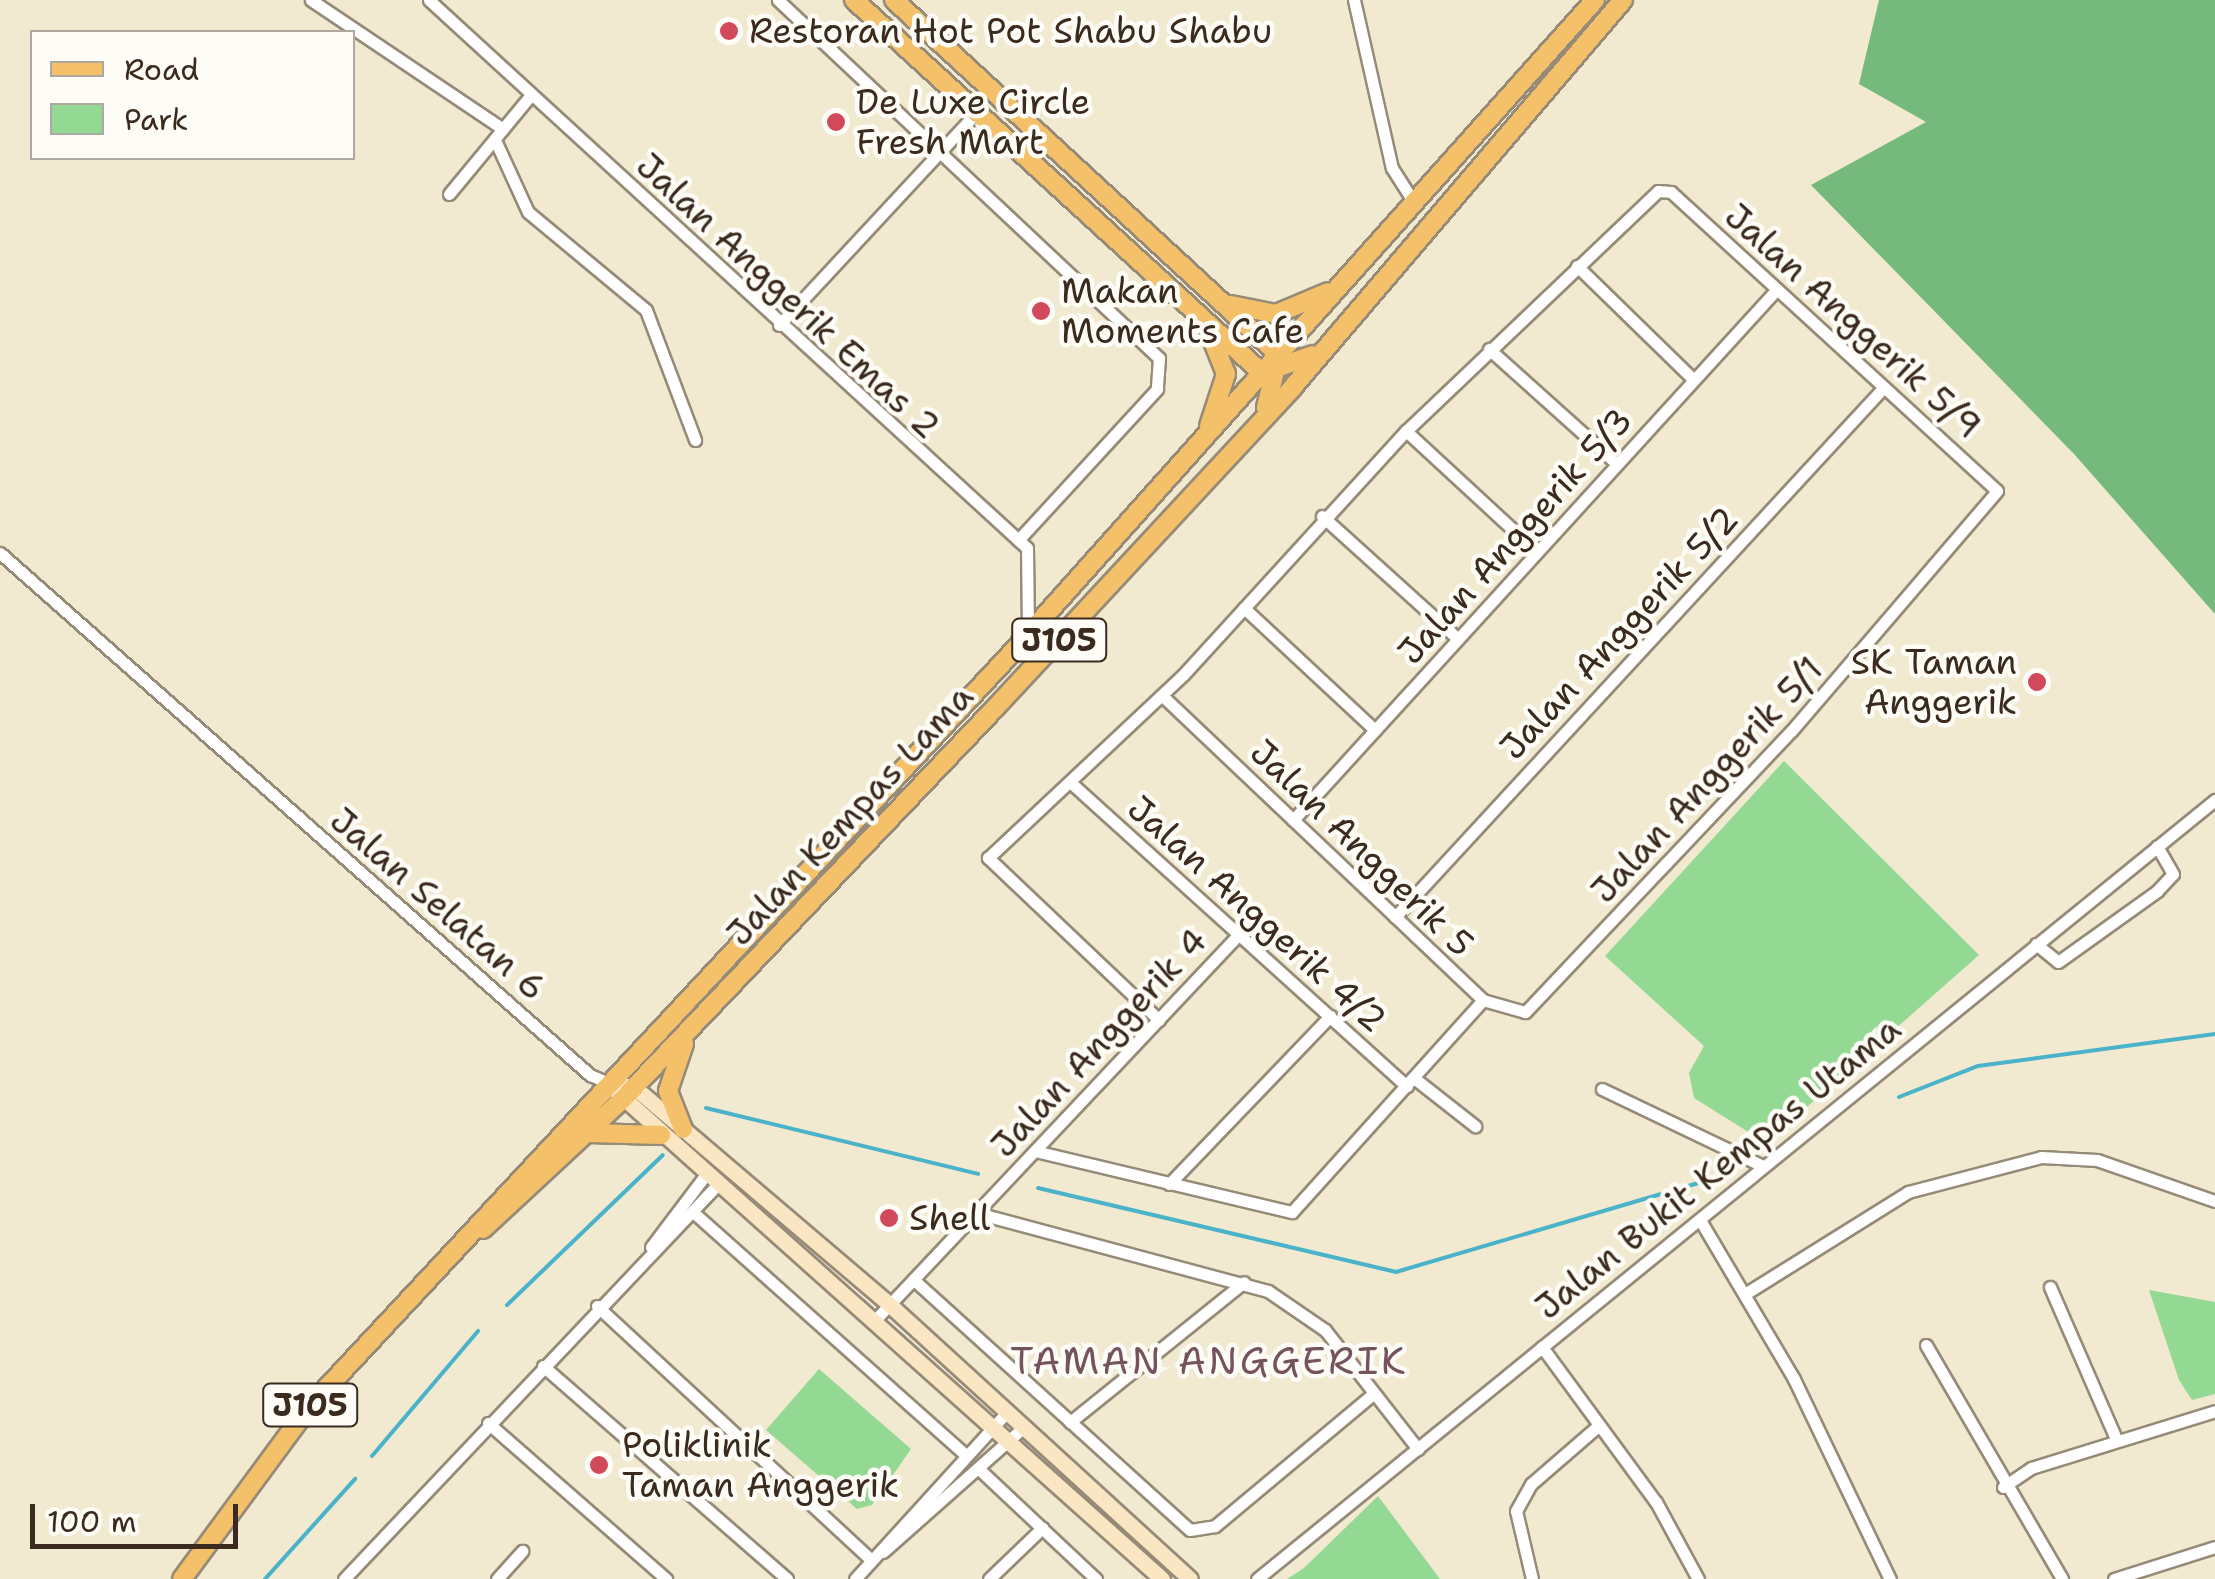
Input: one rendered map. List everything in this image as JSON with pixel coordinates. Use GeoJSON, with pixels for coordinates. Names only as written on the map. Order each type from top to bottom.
{"type":"FeatureCollection","features":[{"type":"Feature","properties":{"kind":"main road"},"geometry":{"type":"LineString","coordinates":[[854,0],[1204,324],[1274,367],[1304,362],[1360,310]]}},
{"type":"Feature","properties":{"kind":"main road"},"geometry":{"type":"LineString","coordinates":[[894,0],[1217,298],[1274,367]]}},
{"type":"Feature","properties":{"kind":"main road","name":"Jalan Kempas Lama"},"geometry":{"type":"LineString","coordinates":[[459,1248],[588,1133],[1008,658],[1274,367],[1339,287],[1595,0]]}},
{"type":"Feature","properties":{"kind":"main road","name":"Jalan Kempas Lama"},"geometry":{"type":"LineString","coordinates":[[182,1579],[309,1407],[459,1248],[690,1030],[1230,456],[1624,0]]}},
{"type":"Feature","properties":{"kind":"main road"},"geometry":{"type":"LineString","coordinates":[[1217,298],[1267,315],[1339,287]]}},
{"type":"Feature","properties":{"kind":"main road"},"geometry":{"type":"LineString","coordinates":[[1198,449],[1226,374],[1204,324]]}},
{"type":"Feature","properties":{"kind":"main road"},"geometry":{"type":"LineString","coordinates":[[1230,456],[1274,367]]}},
{"type":"Feature","properties":{"kind":"main road"},"geometry":{"type":"LineString","coordinates":[[683,1129],[668,1090],[690,1030]]}},
{"type":"Feature","properties":{"kind":"main road"},"geometry":{"type":"LineString","coordinates":[[588,1133],[661,1136]]}},
{"type":"Feature","properties":{"kind":"street"},"geometry":{"type":"LineString","coordinates":[[310,0],[355,30]]}},
{"type":"Feature","properties":{"kind":"street","name":"Jalan Anggerik Emas 2"},"geometry":{"type":"LineString","coordinates":[[429,0],[779,325],[1018,540]]}},
{"type":"Feature","properties":{"kind":"street"},"geometry":{"type":"LineString","coordinates":[[778,0],[937,155],[1159,358],[1157,389],[1018,540],[1027,548],[1032,624],[1008,658]]}},
{"type":"Feature","properties":{"kind":"street"},"geometry":{"type":"LineString","coordinates":[[1354,0],[1392,168],[1415,204]]}},
{"type":"Feature","properties":{"kind":"street"},"geometry":{"type":"LineString","coordinates":[[355,30],[503,129]]}},
{"type":"Feature","properties":{"kind":"street"},"geometry":{"type":"LineString","coordinates":[[449,194],[531,95]]}},
{"type":"Feature","properties":{"kind":"street"},"geometry":{"type":"LineString","coordinates":[[779,325],[974,115]]}},
{"type":"Feature","properties":{"kind":"street"},"geometry":{"type":"LineString","coordinates":[[495,140],[528,212],[646,310],[695,440]]}},
{"type":"Feature","properties":{"kind":"street","name":"Jalan Anggerik 5/9"},"geometry":{"type":"LineString","coordinates":[[1577,266],[1664,190],[1884,387],[1996,498]]}},
{"type":"Feature","properties":{"kind":"street"},"geometry":{"type":"LineString","coordinates":[[1159,1020],[988,858],[1163,696],[1322,516],[1577,266],[1694,380]]}},
{"type":"Feature","properties":{"kind":"street","name":"Jalan Anggerik 5/3"},"geometry":{"type":"LineString","coordinates":[[1293,820],[1776,290]]}},
{"type":"Feature","properties":{"kind":"street"},"geometry":{"type":"LineString","coordinates":[[1489,349],[1618,464]]}},
{"type":"Feature","properties":{"kind":"street","name":"Jalan Anggerik 5/2"},"geometry":{"type":"LineString","coordinates":[[1395,916],[1884,387]]}},
{"type":"Feature","properties":{"kind":"street"},"geometry":{"type":"LineString","coordinates":[[1406,431],[1537,552]]}},
{"type":"Feature","properties":{"kind":"street","name":"Jalan Anggerik 5/1"},"geometry":{"type":"LineString","coordinates":[[1535,1007],[1996,498]]}},
{"type":"Feature","properties":{"kind":"street"},"geometry":{"type":"LineString","coordinates":[[1322,516],[1458,639]]}},
{"type":"Feature","properties":{"kind":"street","name":"Jalan Selatan 6"},"geometry":{"type":"LineString","coordinates":[[0,553],[590,1075],[623,1090]]}},
{"type":"Feature","properties":{"kind":"street"},"geometry":{"type":"LineString","coordinates":[[1244,608],[1376,730]]}},
{"type":"Feature","properties":{"kind":"street","name":"Jalan Anggerik 5"},"geometry":{"type":"LineString","coordinates":[[1163,696],[1483,1000],[1512,1013],[1535,1007]]}},
{"type":"Feature","properties":{"kind":"street","name":"Jalan Anggerik 4/2"},"geometry":{"type":"LineString","coordinates":[[1070,782],[1330,1016],[1410,1082],[1475,1126]]}},
{"type":"Feature","properties":{"kind":"street","name":"Jalan Bukit Kempas Utama"},"geometry":{"type":"LineString","coordinates":[[1257,1579],[2215,800]]}},
{"type":"Feature","properties":{"kind":"street"},"geometry":{"type":"LineString","coordinates":[[2036,944],[2058,962],[2157,892],[2173,874],[2157,846]]}},
{"type":"Feature","properties":{"kind":"street","name":"Jalan Anggerik 4"},"geometry":{"type":"LineString","coordinates":[[875,1320],[1239,934]]}},
{"type":"Feature","properties":{"kind":"street"},"geometry":{"type":"LineString","coordinates":[[1035,1151],[1292,1212],[1483,1000]]}},
{"type":"Feature","properties":{"kind":"street"},"geometry":{"type":"LineString","coordinates":[[1169,1184],[1330,1016]]}},
{"type":"Feature","properties":{"kind":"street"},"geometry":{"type":"LineString","coordinates":[[1602,1089],[1763,1166]]}},
{"type":"Feature","properties":{"kind":"street"},"geometry":{"type":"LineString","coordinates":[[623,1090],[683,1129],[890,1305],[1190,1579]]}},
{"type":"Feature","properties":{"kind":"street"},"geometry":{"type":"LineString","coordinates":[[623,1090],[661,1136],[875,1320],[1162,1579]]}},
{"type":"Feature","properties":{"kind":"street"},"geometry":{"type":"LineString","coordinates":[[1748,1292],[1908,1192],[2042,1158],[2097,1160],[2215,1202]]}},
{"type":"Feature","properties":{"kind":"street"},"geometry":{"type":"LineString","coordinates":[[651,1247],[693,1212],[713,1178]]}},
{"type":"Feature","properties":{"kind":"street"},"geometry":{"type":"LineString","coordinates":[[344,1579],[713,1178]]}},
{"type":"Feature","properties":{"kind":"street"},"geometry":{"type":"LineString","coordinates":[[693,1212],[966,1455]]}},
{"type":"Feature","properties":{"kind":"street"},"geometry":{"type":"LineString","coordinates":[[976,1213],[1244,1282],[1325,1330],[1418,1450]]}},
{"type":"Feature","properties":{"kind":"street"},"geometry":{"type":"LineString","coordinates":[[1700,1220],[1748,1292],[1890,1579]]}},
{"type":"Feature","properties":{"kind":"street"},"geometry":{"type":"LineString","coordinates":[[914,1280],[1182,1526],[1215,1526],[1374,1393]]}},
{"type":"Feature","properties":{"kind":"street"},"geometry":{"type":"LineString","coordinates":[[1070,1422],[1244,1282]]}},
{"type":"Feature","properties":{"kind":"street"},"geometry":{"type":"LineString","coordinates":[[2050,1287],[2116,1439]]}},
{"type":"Feature","properties":{"kind":"street"},"geometry":{"type":"LineString","coordinates":[[597,1306],[871,1560]]}},
{"type":"Feature","properties":{"kind":"street"},"geometry":{"type":"LineString","coordinates":[[1926,1345],[2003,1487],[2062,1579]]}},
{"type":"Feature","properties":{"kind":"street"},"geometry":{"type":"LineString","coordinates":[[1542,1347],[1698,1579]]}},
{"type":"Feature","properties":{"kind":"street"},"geometry":{"type":"LineString","coordinates":[[543,1366],[787,1579]]}},
{"type":"Feature","properties":{"kind":"street"},"geometry":{"type":"LineString","coordinates":[[2003,1487],[2116,1439],[2215,1410]]}},
{"type":"Feature","properties":{"kind":"street"},"geometry":{"type":"LineString","coordinates":[[855,1579],[1007,1412]]}},
{"type":"Feature","properties":{"kind":"street"},"geometry":{"type":"LineString","coordinates":[[488,1423],[666,1579]]}},
{"type":"Feature","properties":{"kind":"street"},"geometry":{"type":"LineString","coordinates":[[1532,1579],[1516,1511],[1531,1484],[1598,1426]]}},
{"type":"Feature","properties":{"kind":"street"},"geometry":{"type":"LineString","coordinates":[[871,1560],[981,1471],[1024,1427]]}},
{"type":"Feature","properties":{"kind":"street"},"geometry":{"type":"LineString","coordinates":[[981,1471],[1096,1579]]}},
{"type":"Feature","properties":{"kind":"street"},"geometry":{"type":"LineString","coordinates":[[990,1579],[1042,1528]]}},
{"type":"Feature","properties":{"kind":"street"},"geometry":{"type":"LineString","coordinates":[[2114,1579],[2215,1547]]}},
{"type":"Feature","properties":{"kind":"street"},"geometry":{"type":"LineString","coordinates":[[496,1579],[522,1551]]}},
{"type":"Feature","properties":{"kind":"green space"},"geometry":{"type":"Polygon","coordinates":[[[1879,0],[2215,0],[2215,614],[2074,454],[1811,185],[1926,122],[1859,84],[1879,0]]]}},
{"type":"Feature","properties":{"kind":"green space"},"geometry":{"type":"Polygon","coordinates":[[[1784,761],[1979,955],[1766,1143],[1694,1098],[1689,1073],[1704,1046],[1605,956],[1784,761]]]}},
{"type":"Feature","properties":{"kind":"green space"},"geometry":{"type":"Polygon","coordinates":[[[2149,1290],[2215,1302],[2215,1394],[2192,1400],[2179,1380],[2149,1290]]]}},
{"type":"Feature","properties":{"kind":"green space"},"geometry":{"type":"Polygon","coordinates":[[[819,1369],[911,1449],[872,1505],[857,1509],[766,1430],[819,1369]]]}},
{"type":"Feature","properties":{"kind":"green space"},"geometry":{"type":"Polygon","coordinates":[[[1378,1496],[1440,1579],[1287,1579],[1304,1568],[1378,1496]]]}},
{"type":"Feature","properties":{"kind":"waterway"},"geometry":{"type":"LineString","coordinates":[[1899,1097],[1978,1066],[2215,1034]]}},
{"type":"Feature","properties":{"kind":"waterway"},"geometry":{"type":"LineString","coordinates":[[706,1108],[978,1174]]}},
{"type":"Feature","properties":{"kind":"waterway"},"geometry":{"type":"LineString","coordinates":[[507,1305],[663,1155]]}},
{"type":"Feature","properties":{"kind":"waterway"},"geometry":{"type":"LineString","coordinates":[[1038,1188],[1396,1272],[1729,1174]]}},
{"type":"Feature","properties":{"kind":"waterway"},"geometry":{"type":"LineString","coordinates":[[372,1456],[478,1331]]}},
{"type":"Feature","properties":{"kind":"waterway"},"geometry":{"type":"LineString","coordinates":[[265,1579],[355,1479]]}},
{"type":"Feature","properties":{"kind":"place","name":"Restoran Hot Pot Shabu Shabu"},"geometry":{"type":"Point","coordinates":[729,31]}},
{"type":"Feature","properties":{"kind":"place","name":"De Luxe Circle Fresh Mart"},"geometry":{"type":"Point","coordinates":[836,122]}},
{"type":"Feature","properties":{"kind":"place","name":"Makan Moments Cafe"},"geometry":{"type":"Point","coordinates":[1041,311]}},
{"type":"Feature","properties":{"kind":"place","name":"SK Taman Anggerik"},"geometry":{"type":"Point","coordinates":[2037,682]}},
{"type":"Feature","properties":{"kind":"place","name":"Shell"},"geometry":{"type":"Point","coordinates":[889,1218]}},
{"type":"Feature","properties":{"kind":"place","name":"Poliklinik Taman Anggerik"},"geometry":{"type":"Point","coordinates":[599,1465]}},
{"type":"Feature","properties":{"kind":"district","name":"TAMAN ANGGERIK"},"geometry":{"type":"Point","coordinates":[1209,1361]}}]}
